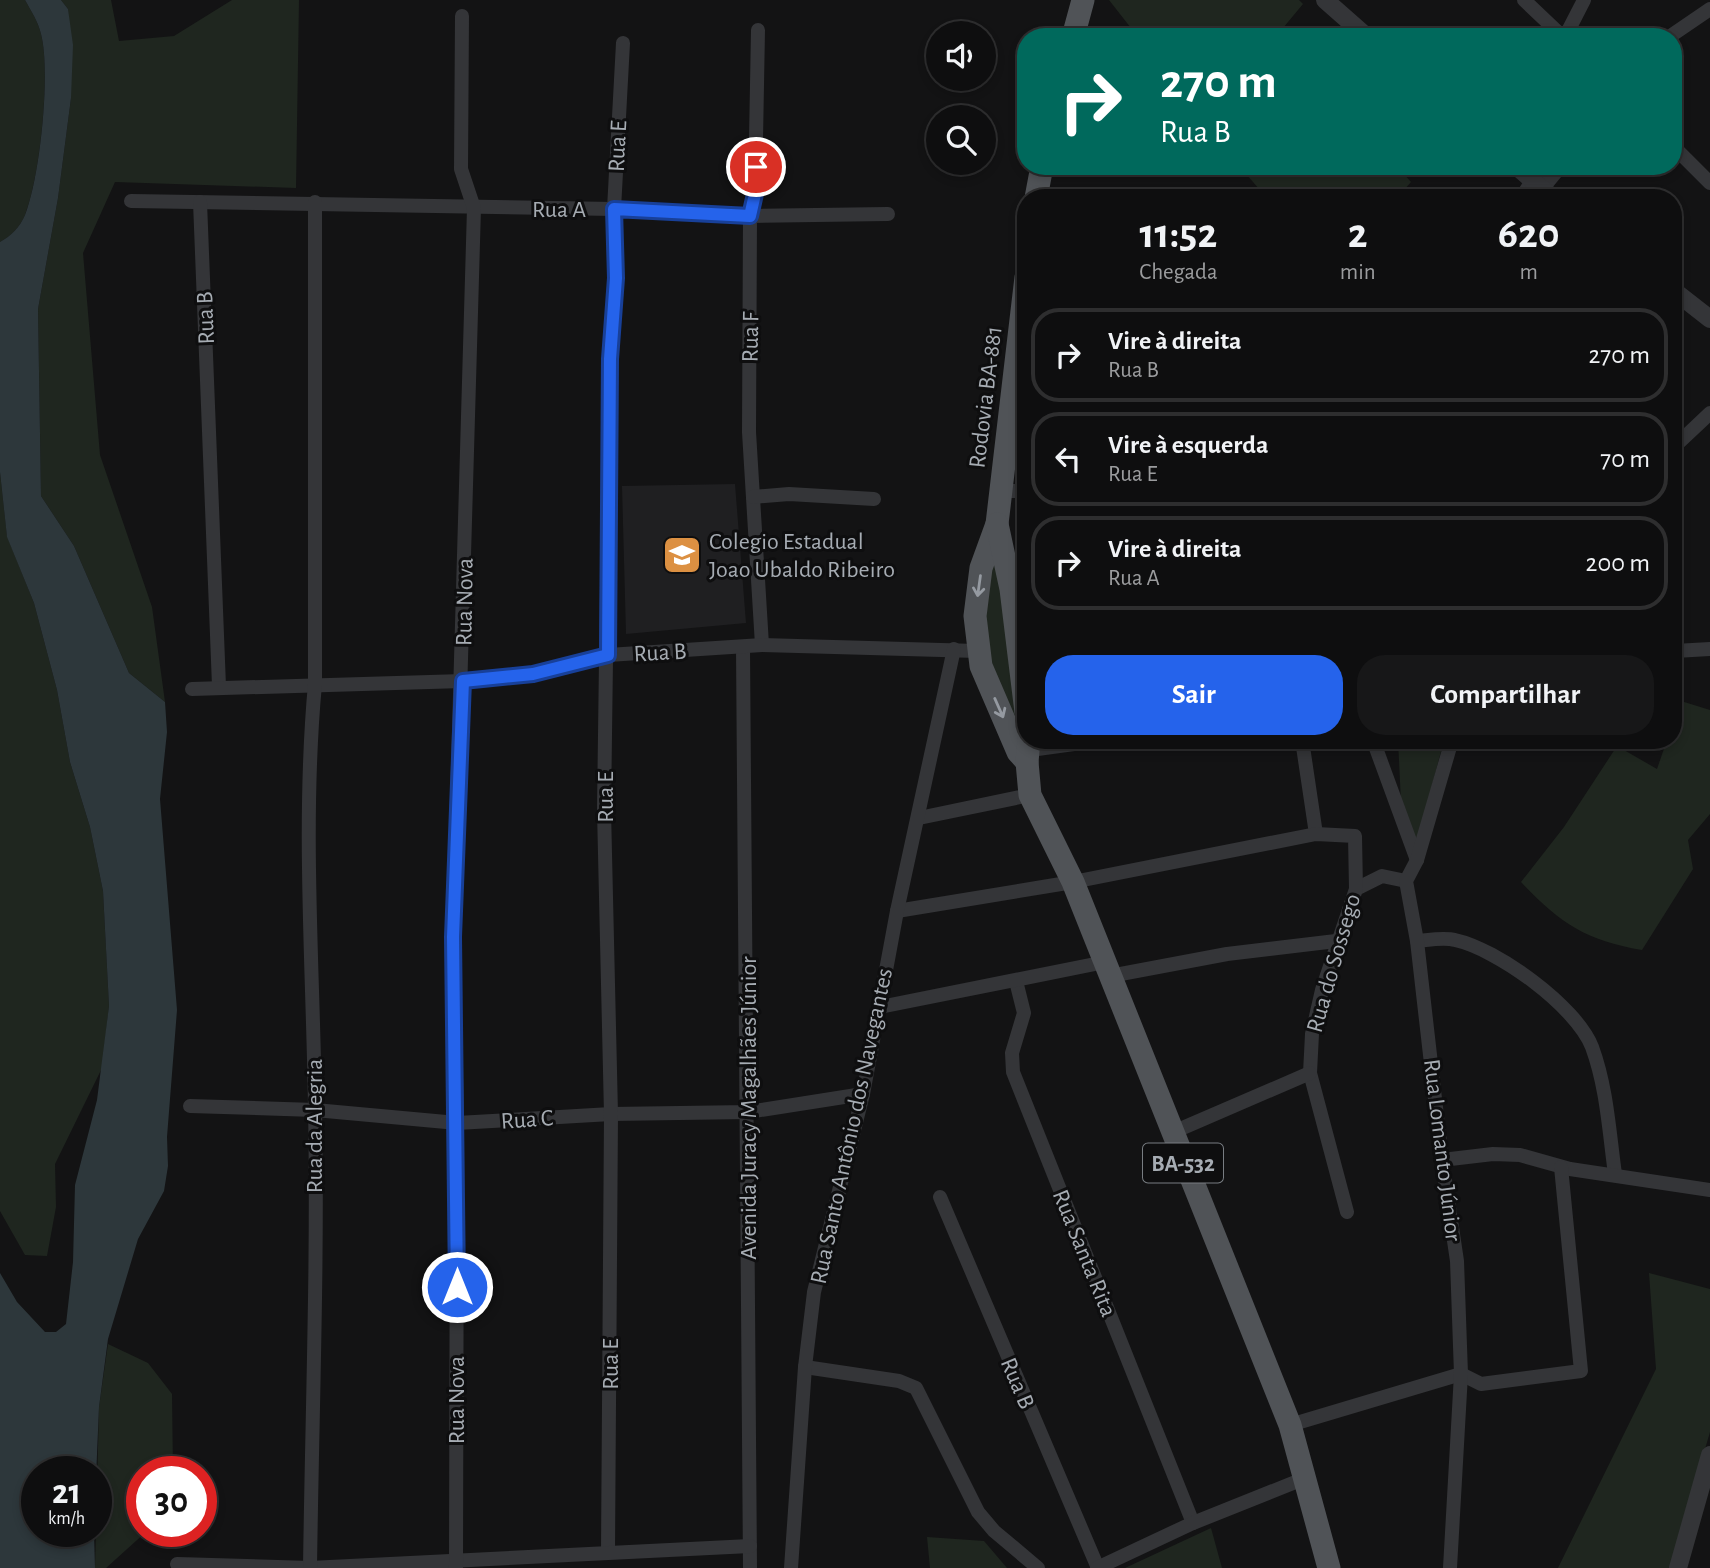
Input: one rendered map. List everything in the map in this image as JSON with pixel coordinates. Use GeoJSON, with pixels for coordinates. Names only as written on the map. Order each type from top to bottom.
{"type":"FeatureCollection","features":[{"type":"Feature","properties":{"kind":"main road"},"geometry":{"type":"LineString","coordinates":[[1075,28],[1083,0]]}},
{"type":"Feature","properties":{"kind":"main road","name":"Rodovia BA-881"},"geometry":{"type":"LineString","coordinates":[[997,524],[1017,374]]}},
{"type":"Feature","properties":{"kind":"main road","name":"BA-532"},"geometry":{"type":"LineString","coordinates":[[997,524],[1017,586]]}},
{"type":"Feature","properties":{"kind":"main road","name":"BA-532"},"geometry":{"type":"LineString","coordinates":[[997,524],[984,557],[978,589],[975,615],[977,651],[1017,733]]}},
{"type":"Feature","properties":{"kind":"main road","name":"BA-532"},"geometry":{"type":"LineString","coordinates":[[1026,751],[1030,795],[1073,882],[1290,1426],[1329,1568]]}},
{"type":"Feature","properties":{"kind":"street"},"geometry":{"type":"LineString","coordinates":[[1325,0],[1357,28]]}},
{"type":"Feature","properties":{"kind":"street"},"geometry":{"type":"LineString","coordinates":[[1524,0],[1554,28]]}},
{"type":"Feature","properties":{"kind":"street"},"geometry":{"type":"LineString","coordinates":[[1569,28],[1584,0]]}},
{"type":"Feature","properties":{"kind":"street"},"geometry":{"type":"LineString","coordinates":[[1682,28],[1710,9]]}},
{"type":"Feature","properties":{"kind":"street","name":"Rua Nova"},"geometry":{"type":"LineString","coordinates":[[456,1564],[457,1123],[453,937],[463,681],[474,208],[461,169],[462,16]]}},
{"type":"Feature","properties":{"kind":"street","name":"Rua F"},"geometry":{"type":"LineString","coordinates":[[758,30],[755,194],[750,216],[749,432],[762,645]]}},
{"type":"Feature","properties":{"kind":"street","name":"Rua E"},"geometry":{"type":"LineString","coordinates":[[608,1551],[611,1114],[604,810],[610,359],[616,278],[614,209],[622,43]]}},
{"type":"Feature","properties":{"kind":"street"},"geometry":{"type":"LineString","coordinates":[[1682,155],[1710,183]]}},
{"type":"Feature","properties":{"kind":"street"},"geometry":{"type":"LineString","coordinates":[[1526,175],[1542,189],[1554,175]]}},
{"type":"Feature","properties":{"kind":"street","name":"Rua A"},"geometry":{"type":"LineString","coordinates":[[131,201],[614,209],[750,216],[888,215]]}},
{"type":"Feature","properties":{"kind":"street","name":"Rua B"},"geometry":{"type":"LineString","coordinates":[[200,202],[219,686]]}},
{"type":"Feature","properties":{"kind":"street"},"geometry":{"type":"LineString","coordinates":[[315,202],[315,684]]}},
{"type":"Feature","properties":{"kind":"street"},"geometry":{"type":"LineString","coordinates":[[1682,297],[1710,319]]}},
{"type":"Feature","properties":{"kind":"street"},"geometry":{"type":"LineString","coordinates":[[1682,439],[1710,413]]}},
{"type":"Feature","properties":{"kind":"street"},"geometry":{"type":"LineString","coordinates":[[1000,491],[1017,491]]}},
{"type":"Feature","properties":{"kind":"street"},"geometry":{"type":"LineString","coordinates":[[753,497],[789,494],[874,499]]}},
{"type":"Feature","properties":{"kind":"street","name":"Rua B"},"geometry":{"type":"LineString","coordinates":[[192,689],[219,686],[463,681],[533,674],[608,655],[762,645],[977,651]]}},
{"type":"Feature","properties":{"kind":"street","name":"Avenida Juracy Magalhães Júnior"},"geometry":{"type":"LineString","coordinates":[[743,648],[750,1568]]}},
{"type":"Feature","properties":{"kind":"street","name":"Rua Santo Antônio dos Navegantes"},"geometry":{"type":"LineString","coordinates":[[791,1568],[804,1367],[817,1281],[863,1094],[897,911],[954,649]]}},
{"type":"Feature","properties":{"kind":"street"},"geometry":{"type":"LineString","coordinates":[[1682,651],[1710,649]]}},
{"type":"Feature","properties":{"kind":"street","name":"Rua da Alegria"},"geometry":{"type":"LineString","coordinates":[[310,1568],[315,1110],[308,850],[309,745],[315,684]]}},
{"type":"Feature","properties":{"kind":"street"},"geometry":{"type":"LineString","coordinates":[[897,911],[1073,882],[1316,834],[1302,749]]}},
{"type":"Feature","properties":{"kind":"street"},"geometry":{"type":"LineString","coordinates":[[1376,749],[1418,860]]}},
{"type":"Feature","properties":{"kind":"street"},"geometry":{"type":"LineString","coordinates":[[1356,889],[1382,876],[1406,881],[1418,860],[1449,749]]}},
{"type":"Feature","properties":{"kind":"street"},"geometry":{"type":"LineString","coordinates":[[919,818],[1030,795]]}},
{"type":"Feature","properties":{"kind":"street","name":"Rua do Sossego"},"geometry":{"type":"LineString","coordinates":[[1316,834],[1355,836],[1356,889],[1336,941],[1315,1019],[1310,1073],[1347,1212]]}},
{"type":"Feature","properties":{"kind":"street","name":"Rua Lomanto Júnior"},"geometry":{"type":"LineString","coordinates":[[1406,881],[1417,940],[1442,1160],[1457,1261],[1461,1374],[1450,1568]]}},
{"type":"Feature","properties":{"kind":"street"},"geometry":{"type":"LineString","coordinates":[[1417,940],[1454,939],[1489,953],[1575,1018],[1591,1045],[1605,1091],[1615,1174]]}},
{"type":"Feature","properties":{"kind":"street"},"geometry":{"type":"LineString","coordinates":[[880,1007],[1016,981],[1336,941]]}},
{"type":"Feature","properties":{"kind":"street","name":"Rua Santa Rita"},"geometry":{"type":"LineString","coordinates":[[1016,981],[1024,1013],[1012,1053],[1013,1072],[1193,1523]]}},
{"type":"Feature","properties":{"kind":"street"},"geometry":{"type":"LineString","coordinates":[[1171,1133],[1310,1073]]}},
{"type":"Feature","properties":{"kind":"street","name":"Rua C"},"geometry":{"type":"LineString","coordinates":[[190,1106],[315,1110],[457,1123],[611,1114],[748,1112],[863,1094]]}},
{"type":"Feature","properties":{"kind":"street"},"geometry":{"type":"LineString","coordinates":[[1442,1160],[1493,1154],[1520,1155],[1561,1167],[1710,1190]]}},
{"type":"Feature","properties":{"kind":"street"},"geometry":{"type":"LineString","coordinates":[[1290,1426],[1461,1374],[1480,1384],[1581,1371],[1561,1167]]}},
{"type":"Feature","properties":{"kind":"street","name":"Rua B"},"geometry":{"type":"LineString","coordinates":[[940,1198],[1097,1568]]}},
{"type":"Feature","properties":{"kind":"street"},"geometry":{"type":"LineString","coordinates":[[804,1367],[899,1381],[916,1388],[978,1512],[1011,1547],[1038,1568]]}},
{"type":"Feature","properties":{"kind":"street"},"geometry":{"type":"LineString","coordinates":[[1678,1568],[1710,1455]]}},
{"type":"Feature","properties":{"kind":"street"},"geometry":{"type":"LineString","coordinates":[[1097,1568],[1193,1523],[1303,1479]]}},
{"type":"Feature","properties":{"kind":"street"},"geometry":{"type":"LineString","coordinates":[[177,1564],[310,1568],[456,1564],[608,1551],[750,1546]]}},
{"type":"Feature","properties":{"kind":"shaded area"},"geometry":{"type":"Polygon","coordinates":[[[0,0],[25,0],[41,34],[45,73],[39,151],[30,198],[21,223],[0,242],[0,0]]]}},
{"type":"Feature","properties":{"kind":"shaded area"},"geometry":{"type":"Polygon","coordinates":[[[25,0],[61,0],[68,9],[73,45],[71,98],[58,198],[38,309],[41,496],[74,546],[129,673],[165,702],[167,732],[160,799],[177,1010],[167,1137],[168,1166],[164,1191],[138,1239],[108,1339],[99,1407],[97,1456],[21,1456],[21,1547],[94,1547],[95,1568],[0,1568],[0,1273],[17,1302],[45,1332],[56,1332],[66,1324],[73,1262],[75,1185],[97,1100],[109,1006],[103,891],[90,827],[70,762],[57,690],[34,603],[7,537],[0,472],[0,242],[21,223],[35,176],[45,73],[44,51],[36,20],[25,0]]]}},
{"type":"Feature","properties":{"kind":"shaded area"},"geometry":{"type":"Polygon","coordinates":[[[61,0],[111,0],[119,41],[174,36],[232,0],[299,0],[296,188],[115,182],[83,253],[100,455],[152,607],[165,702],[129,673],[74,546],[41,496],[38,309],[58,198],[71,98],[68,9],[61,0]]]}},
{"type":"Feature","properties":{"kind":"shaded area"},"geometry":{"type":"Polygon","coordinates":[[[1109,0],[1299,0],[1303,4],[1283,28],[1131,28],[1109,0]]]}},
{"type":"Feature","properties":{"kind":"shaded area"},"geometry":{"type":"Polygon","coordinates":[[[1247,175],[1405,175],[1411,182],[1405,189],[1259,189],[1247,175]]]}},
{"type":"Feature","properties":{"kind":"shaded area"},"geometry":{"type":"Polygon","coordinates":[[[0,472],[7,536],[34,603],[57,690],[70,762],[90,827],[103,891],[109,1006],[102,1068],[55,1164],[56,1207],[47,1256],[25,1255],[0,1211],[0,472]]]}},
{"type":"Feature","properties":{"kind":"shaded area","name":"Colegio Estadual Joao Ubaldo Ribeiro"},"geometry":{"type":"Polygon","coordinates":[[[735,484],[746,623],[626,634],[622,486],[735,484]]]}},
{"type":"Feature","properties":{"kind":"shaded area"},"geometry":{"type":"Polygon","coordinates":[[[998,534],[1017,729],[969,652],[998,534]]]}},
{"type":"Feature","properties":{"kind":"shaded area"},"geometry":{"type":"Polygon","coordinates":[[[1682,701],[1710,710],[1710,814],[1688,840],[1693,869],[1642,950],[1605,941],[1575,928],[1548,909],[1521,882],[1564,827],[1615,749],[1622,749],[1657,769],[1664,749],[1682,749],[1682,701]]]}},
{"type":"Feature","properties":{"kind":"shaded area"},"geometry":{"type":"Polygon","coordinates":[[[1398,749],[1442,749],[1417,842],[1401,802],[1398,749]]]}},
{"type":"Feature","properties":{"kind":"shaded area"},"geometry":{"type":"Polygon","coordinates":[[[1649,1273],[1710,1289],[1710,1432],[1670,1568],[1558,1568],[1656,1369],[1649,1273]]]}},
{"type":"Feature","properties":{"kind":"shaded area"},"geometry":{"type":"Polygon","coordinates":[[[108,1344],[148,1363],[172,1394],[173,1456],[126,1456],[126,1547],[129,1547],[106,1568],[95,1568],[96,1547],[112,1547],[112,1456],[98,1456],[99,1407],[108,1344]]]}},
{"type":"Feature","properties":{"kind":"shaded area"},"geometry":{"type":"Polygon","coordinates":[[[1211,1528],[1222,1568],[1125,1568],[1211,1528]]]}},
{"type":"Feature","properties":{"kind":"shaded area"},"geometry":{"type":"Polygon","coordinates":[[[927,1537],[984,1541],[1007,1568],[930,1568],[927,1537]]]}},
{"type":"Feature","properties":{"kind":"place","name":"Colegio Estadual Joao Ubaldo Ribeiro"},"geometry":{"type":"Point","coordinates":[682,555]}},
{"type":"Feature","properties":{"kind":"route"},"geometry":{"type":"LineString","coordinates":[[457,1287],[453,937],[463,681],[533,674],[608,655],[610,359],[616,278],[614,209],[750,216],[755,194],[756,167]]}}]}
